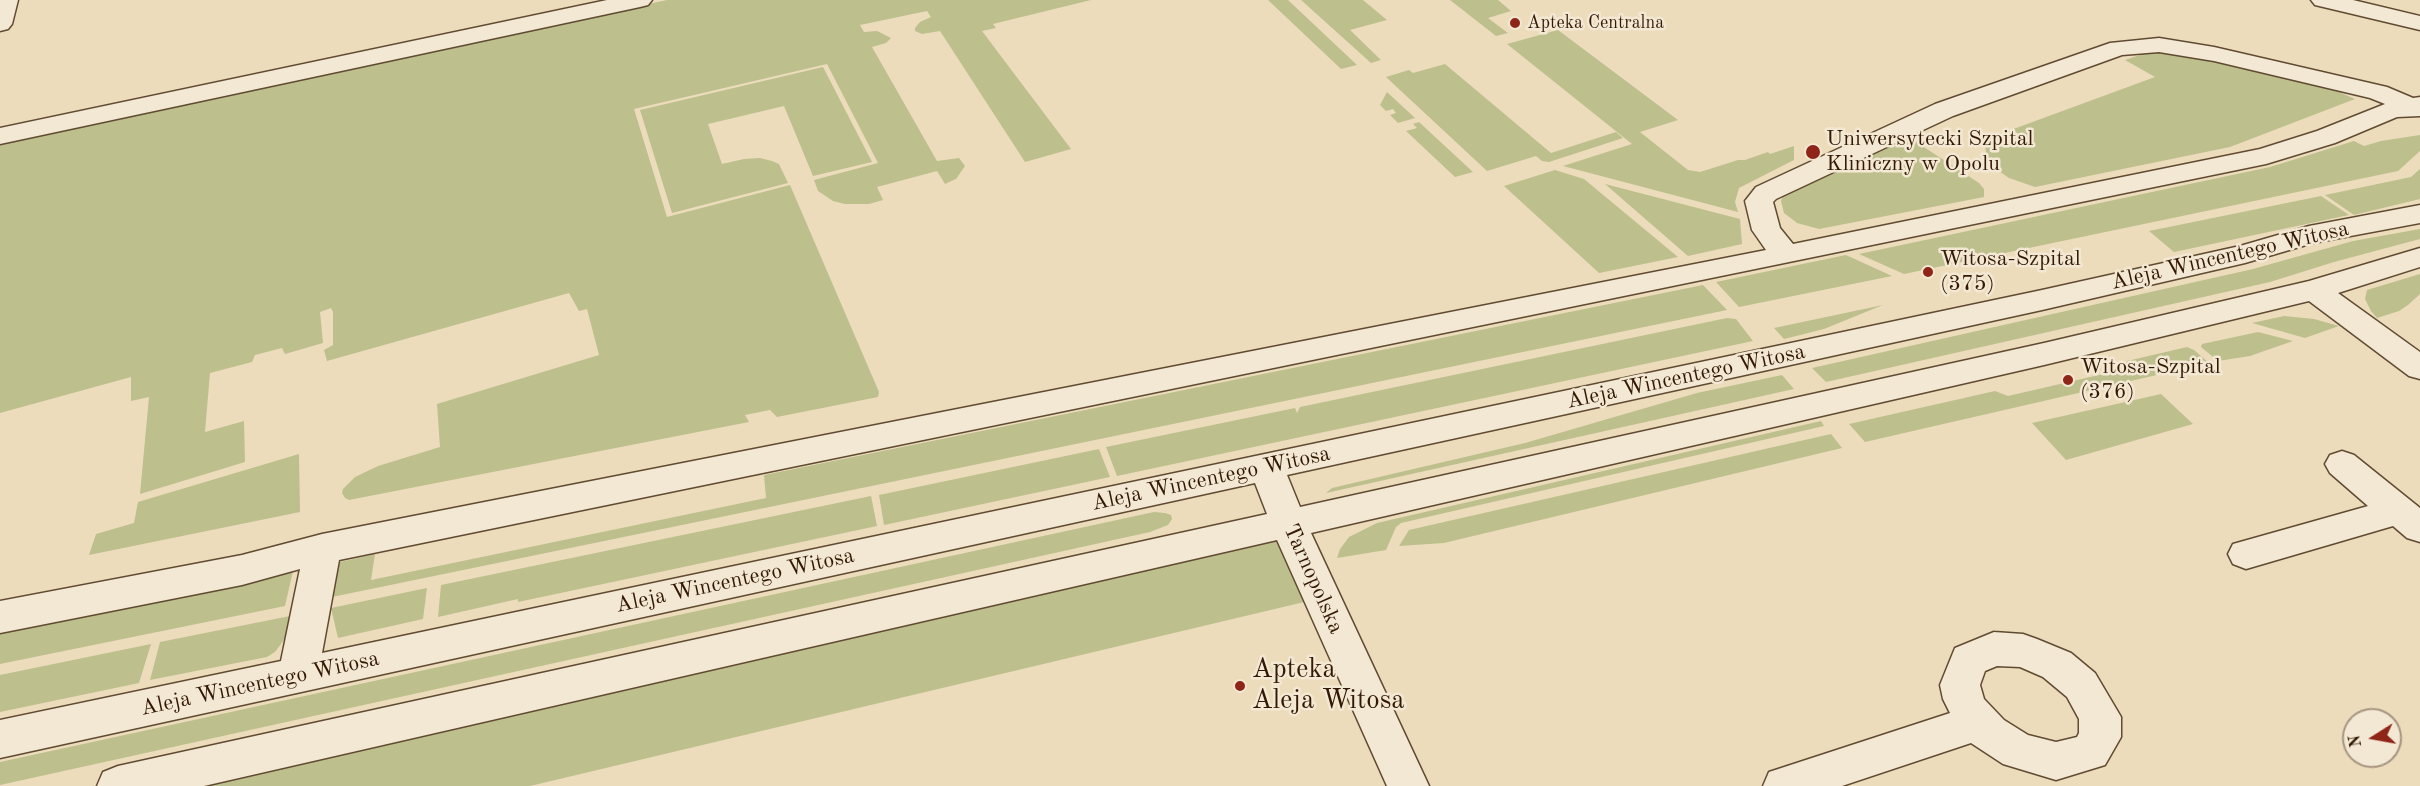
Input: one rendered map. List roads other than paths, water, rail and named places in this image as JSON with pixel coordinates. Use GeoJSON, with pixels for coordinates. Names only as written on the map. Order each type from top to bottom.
{"type":"FeatureCollection","features":[{"type":"Feature","properties":{"kind":"street"},"geometry":{"type":"LineString","coordinates":[[0,24],[6,0]]}},
{"type":"Feature","properties":{"kind":"street"},"geometry":{"type":"LineString","coordinates":[[0,136],[640,0]]}},
{"type":"Feature","properties":{"kind":"street"},"geometry":{"type":"LineString","coordinates":[[2324,0],[2420,23]]}},
{"type":"Feature","properties":{"kind":"street"},"geometry":{"type":"LineString","coordinates":[[1786,255],[1766,230],[1760,208],[1762,196],[1944,110],[2119,48],[2158,45],[2214,54],[2378,92],[2417,106]]}},
{"type":"Feature","properties":{"kind":"street"},"geometry":{"type":"LineString","coordinates":[[0,617],[242,570],[322,549],[1786,255],[2266,156],[2326,137],[2391,110],[2417,106]]}},
{"type":"Feature","properties":{"kind":"street","name":"Aleja Wincentego Witosa"},"geometry":{"type":"LineString","coordinates":[[0,739],[2042,300],[2245,254],[2309,236],[2420,214]]}},
{"type":"Feature","properties":{"kind":"street"},"geometry":{"type":"LineString","coordinates":[[118,786],[2044,354],[2314,290],[2420,257]]}},
{"type":"Feature","properties":{"kind":"street"},"geometry":{"type":"LineString","coordinates":[[2314,290],[2420,368]]}},
{"type":"Feature","properties":{"kind":"street"},"geometry":{"type":"LineString","coordinates":[[2342,464],[2410,519]]}},
{"type":"Feature","properties":{"kind":"street","name":"Tarnopolska"},"geometry":{"type":"LineString","coordinates":[[1267,468],[1288,525],[1408,786]]}},
{"type":"Feature","properties":{"kind":"street"},"geometry":{"type":"LineString","coordinates":[[2246,554],[2410,519]]}},
{"type":"Feature","properties":{"kind":"street"},"geometry":{"type":"LineString","coordinates":[[297,676],[313,607],[322,549]]}},
{"type":"Feature","properties":{"kind":"street"},"geometry":{"type":"LineString","coordinates":[[1784,786],[1979,722]]}},
{"type":"Feature","properties":{"kind":"place","name":"Apteka Centralna"},"geometry":{"type":"Point","coordinates":[1515,23]}},
{"type":"Feature","properties":{"kind":"place","name":"Uniwersytecki Szpital Kliniczny w Opolu"},"geometry":{"type":"Point","coordinates":[1813,152]}},
{"type":"Feature","properties":{"kind":"place","name":"Witosa-Szpital (375)"},"geometry":{"type":"Point","coordinates":[1928,272]}},
{"type":"Feature","properties":{"kind":"place","name":"Witosa-Szpital (376)"},"geometry":{"type":"Point","coordinates":[2068,380]}},
{"type":"Feature","properties":{"kind":"place","name":"Apteka Aleja Witosa"},"geometry":{"type":"Point","coordinates":[1240,686]}}]}
